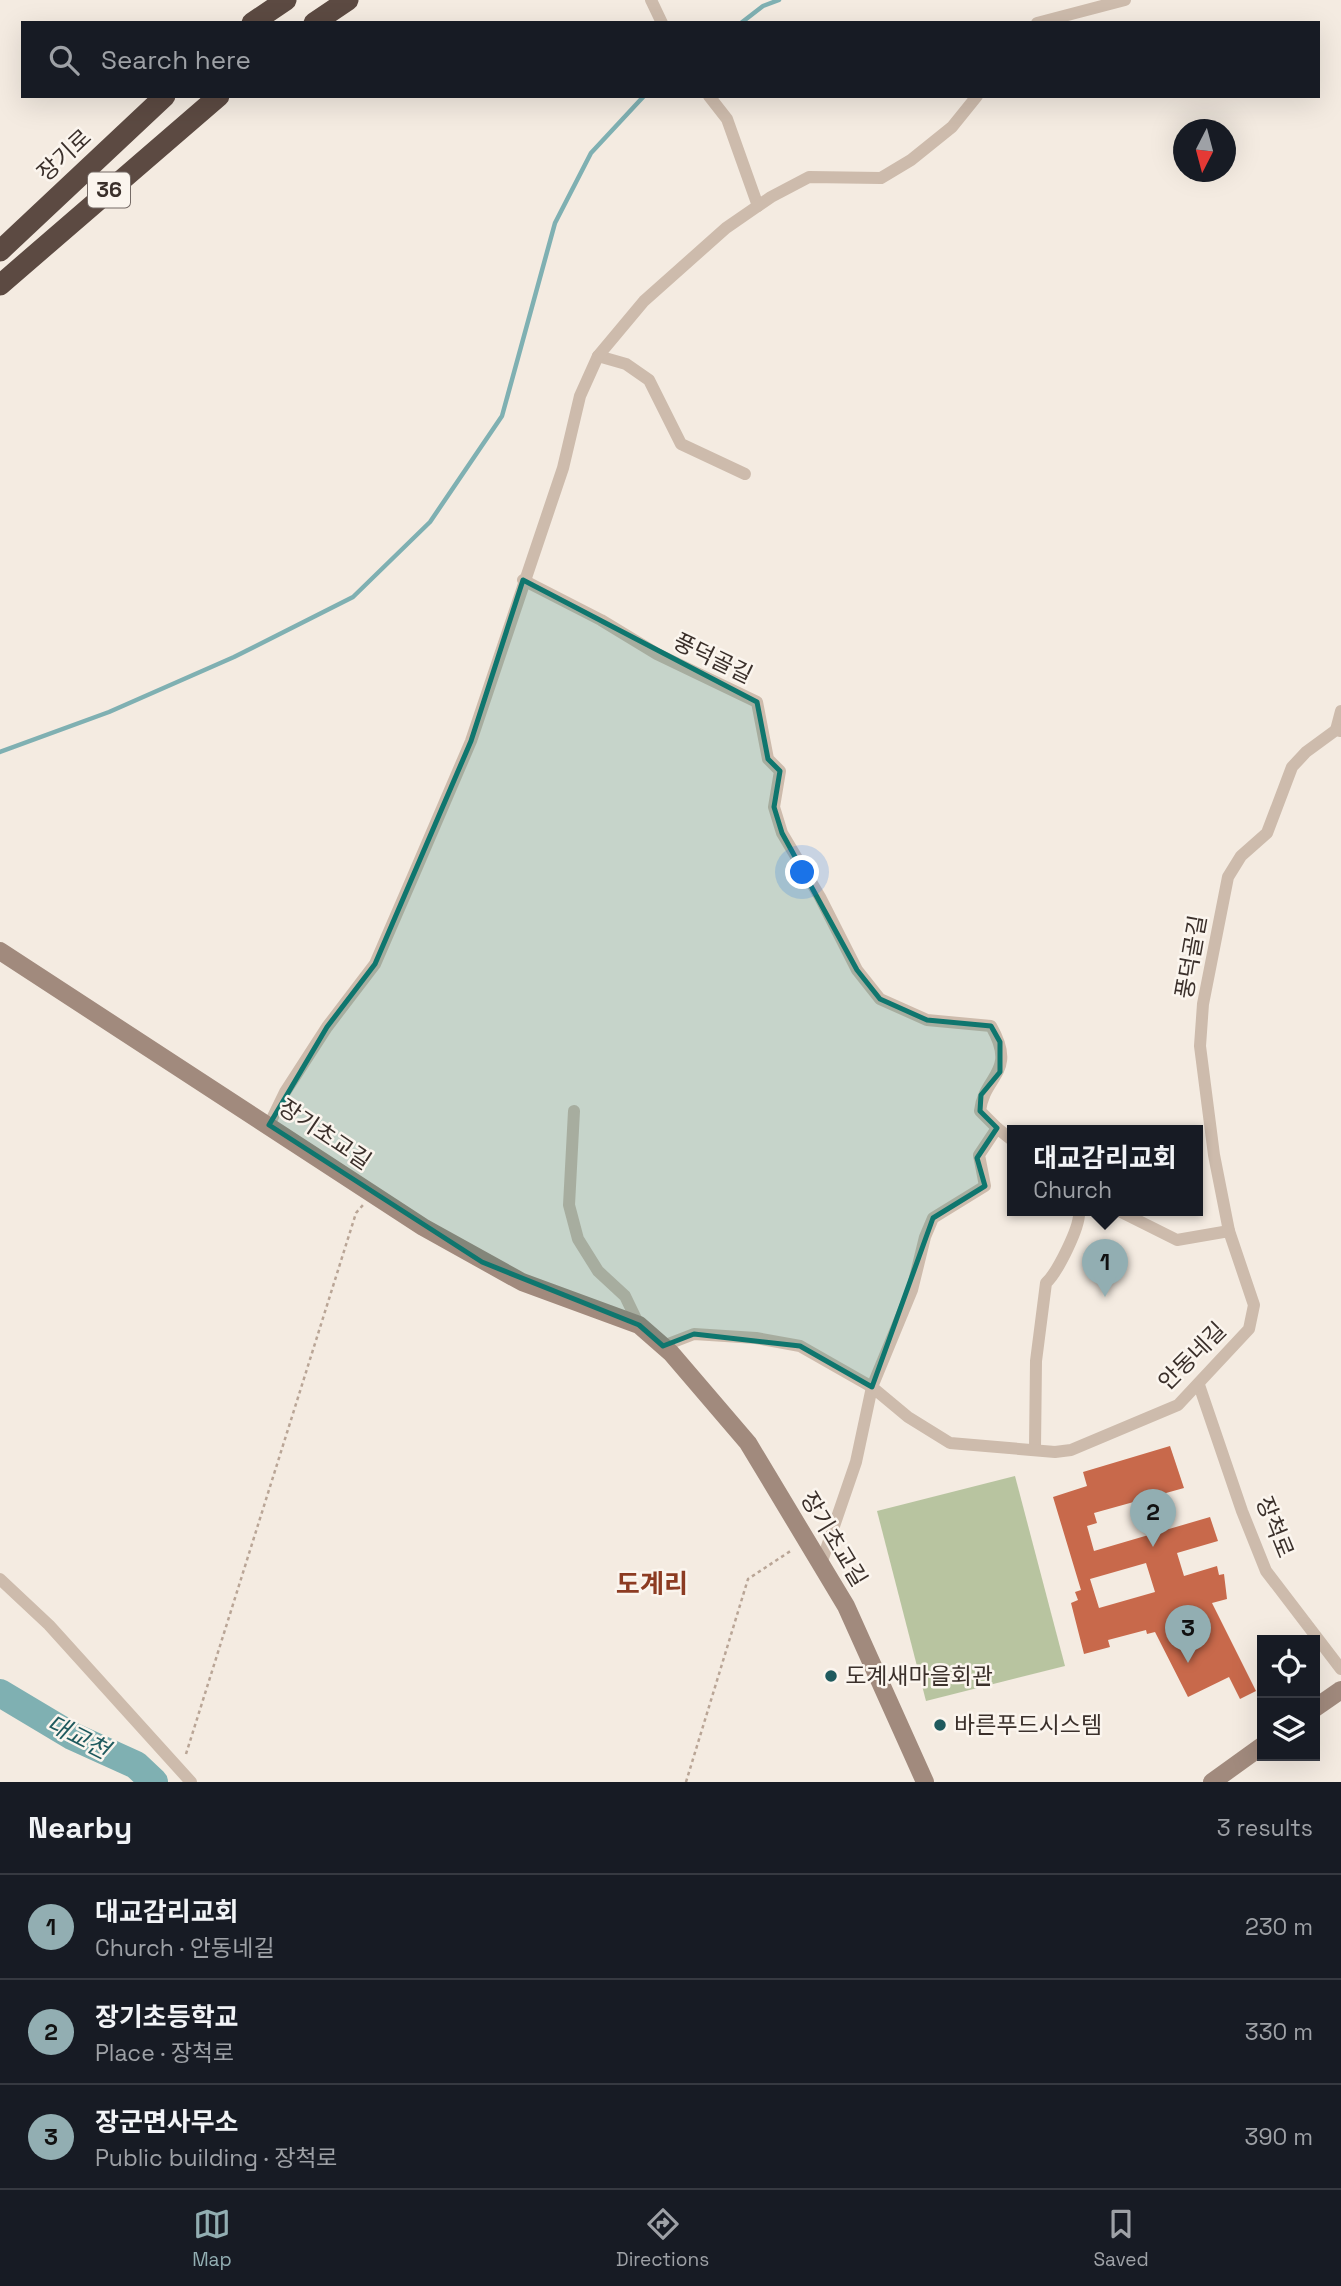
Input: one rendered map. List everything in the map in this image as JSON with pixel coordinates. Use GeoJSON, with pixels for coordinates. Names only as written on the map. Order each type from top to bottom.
{"type":"FeatureCollection","features":[{"type":"Feature","properties":{"kind":"highway"},"geometry":{"type":"LineString","coordinates":[[255,21],[286,0]]}},
{"type":"Feature","properties":{"kind":"highway"},"geometry":{"type":"LineString","coordinates":[[317,21],[348,0]]}},
{"type":"Feature","properties":{"kind":"highway","name":"장기로"},"geometry":{"type":"LineString","coordinates":[[0,251],[163,98]]}},
{"type":"Feature","properties":{"kind":"highway","name":"36"},"geometry":{"type":"LineString","coordinates":[[0,285],[217,98]]}},
{"type":"Feature","properties":{"kind":"main road","name":"장기초교길"},"geometry":{"type":"LineString","coordinates":[[0,951],[371,1194],[482,1262],[522,1282],[639,1325],[663,1346],[748,1443],[807,1540],[846,1606],[925,1782]]}},
{"type":"Feature","properties":{"kind":"main road"},"geometry":{"type":"LineString","coordinates":[[1320,1705],[1341,1690]]}},
{"type":"Feature","properties":{"kind":"main road"},"geometry":{"type":"LineString","coordinates":[[1212,1782],[1257,1750]]}},
{"type":"Feature","properties":{"kind":"street"},"geometry":{"type":"LineString","coordinates":[[651,0],[661,21]]}},
{"type":"Feature","properties":{"kind":"street"},"geometry":{"type":"LineString","coordinates":[[1045,21],[1125,0]]}},
{"type":"Feature","properties":{"kind":"street"},"geometry":{"type":"LineString","coordinates":[[710,98],[727,119],[758,206]]}},
{"type":"Feature","properties":{"kind":"street"},"geometry":{"type":"LineString","coordinates":[[269,1125],[285,1092],[313,1049],[375,964],[471,741],[523,580],[563,468],[580,396],[598,356],[643,301],[726,228],[758,206],[809,177],[881,178],[911,160],[952,127],[975,98]]}},
{"type":"Feature","properties":{"kind":"street"},"geometry":{"type":"LineString","coordinates":[[598,356],[625,364],[649,380],[681,444],[745,474]]}},
{"type":"Feature","properties":{"kind":"street","name":"풍덕골길"},"geometry":{"type":"LineString","coordinates":[[523,580],[601,620],[657,654],[757,702],[768,759],[780,771],[774,807],[782,833],[820,897],[857,970],[880,999],[928,1020],[991,1026],[1000,1042],[1000,1072],[981,1095],[979,1111],[997,1128]]}},
{"type":"Feature","properties":{"kind":"street","name":"풍덕골길"},"geometry":{"type":"LineString","coordinates":[[1229,1231],[1214,1155],[1200,1046],[1203,1004],[1228,877],[1241,856],[1267,834],[1292,768],[1306,752],[1338,731],[1341,711]]}},
{"type":"Feature","properties":{"kind":"street","name":"장기초교길"},"geometry":{"type":"LineString","coordinates":[[574,1111],[569,1205],[578,1239],[598,1270],[625,1296],[639,1325]]}},
{"type":"Feature","properties":{"kind":"street"},"geometry":{"type":"LineString","coordinates":[[821,1564],[856,1462],[872,1387],[912,1290],[928,1230],[937,1214],[985,1186],[979,1155],[997,1128],[1007,1136]]}},
{"type":"Feature","properties":{"kind":"street"},"geometry":{"type":"LineString","coordinates":[[1035,1448],[1036,1361],[1046,1283],[1053,1276],[1080,1216]]}},
{"type":"Feature","properties":{"kind":"street"},"geometry":{"type":"LineString","coordinates":[[1129,1216],[1177,1240],[1229,1231]]}},
{"type":"Feature","properties":{"kind":"street","name":"안동네길"},"geometry":{"type":"LineString","coordinates":[[872,1387],[908,1417],[950,1443],[1035,1448],[1055,1452],[1071,1450],[1178,1405],[1249,1329],[1254,1305],[1229,1231]]}},
{"type":"Feature","properties":{"kind":"street"},"geometry":{"type":"LineString","coordinates":[[663,1346],[694,1334],[756,1338],[800,1346],[872,1387]]}},
{"type":"Feature","properties":{"kind":"street","name":"장척로"},"geometry":{"type":"LineString","coordinates":[[1199,1385],[1237,1499],[1266,1571],[1341,1669]]}},
{"type":"Feature","properties":{"kind":"street"},"geometry":{"type":"LineString","coordinates":[[0,1578],[49,1625],[191,1782]]}},
{"type":"Feature","properties":{"kind":"path"},"geometry":{"type":"LineString","coordinates":[[176,1765],[189,1751],[356,1213],[371,1194]]}},
{"type":"Feature","properties":{"kind":"path"},"geometry":{"type":"LineString","coordinates":[[686,1782],[748,1579],[807,1540]]}},
{"type":"Feature","properties":{"kind":"highlighted area"},"geometry":{"type":"Polygon","coordinates":[[[523,580],[757,702],[768,759],[780,771],[774,807],[782,833],[857,970],[880,999],[927,1020],[991,1026],[1000,1042],[1000,1072],[981,1095],[980,1111],[997,1128],[977,1158],[985,1186],[933,1218],[872,1387],[800,1346],[694,1334],[663,1346],[639,1325],[482,1262],[269,1125],[327,1027],[375,964],[471,741],[523,580]]]}},
{"type":"Feature","properties":{"kind":"green space"},"geometry":{"type":"Polygon","coordinates":[[[1015,1476],[1065,1666],[926,1701],[877,1511],[1015,1476]]]}},
{"type":"Feature","properties":{"kind":"building"},"geometry":{"type":"Polygon","coordinates":[[[1170,1446],[1184,1488],[1094,1513],[1097,1523],[1087,1526],[1094,1551],[1210,1517],[1218,1541],[1177,1553],[1184,1576],[1217,1566],[1219,1575],[1224,1574],[1227,1599],[1212,1603],[1256,1691],[1240,1699],[1229,1677],[1188,1697],[1155,1632],[1147,1634],[1146,1630],[1108,1640],[1110,1647],[1084,1654],[1071,1603],[1078,1600],[1075,1592],[1081,1590],[1053,1497],[1087,1486],[1083,1472],[1170,1446]],[[1146,1563],[1090,1579],[1099,1608],[1155,1592],[1146,1563]]]}},
{"type":"Feature","properties":{"kind":"waterway"},"geometry":{"type":"LineString","coordinates":[[744,21],[763,6],[779,0]]}},
{"type":"Feature","properties":{"kind":"waterway"},"geometry":{"type":"LineString","coordinates":[[0,752],[109,712],[234,657],[353,597],[430,522],[502,416],[555,223],[591,153],[642,98]]}},
{"type":"Feature","properties":{"kind":"waterway","name":"대교천"},"geometry":{"type":"LineString","coordinates":[[0,1693],[72,1736],[136,1765],[154,1782]]}},
{"type":"Feature","properties":{"kind":"place","name":"대교감리교회"},"geometry":{"type":"Point","coordinates":[1105,1297]}},
{"type":"Feature","properties":{"kind":"place","name":"장기초등학교"},"geometry":{"type":"Point","coordinates":[1153,1547]}},
{"type":"Feature","properties":{"kind":"place","name":"장군면사무소"},"geometry":{"type":"Point","coordinates":[1188,1663]}},
{"type":"Feature","properties":{"kind":"place","name":"도계새마을회관"},"geometry":{"type":"Point","coordinates":[831,1676]}},
{"type":"Feature","properties":{"kind":"place","name":"바른푸드시스템"},"geometry":{"type":"Point","coordinates":[940,1725]}},
{"type":"Feature","properties":{"kind":"district","name":"도계리"},"geometry":{"type":"Point","coordinates":[652,1584]}}]}
